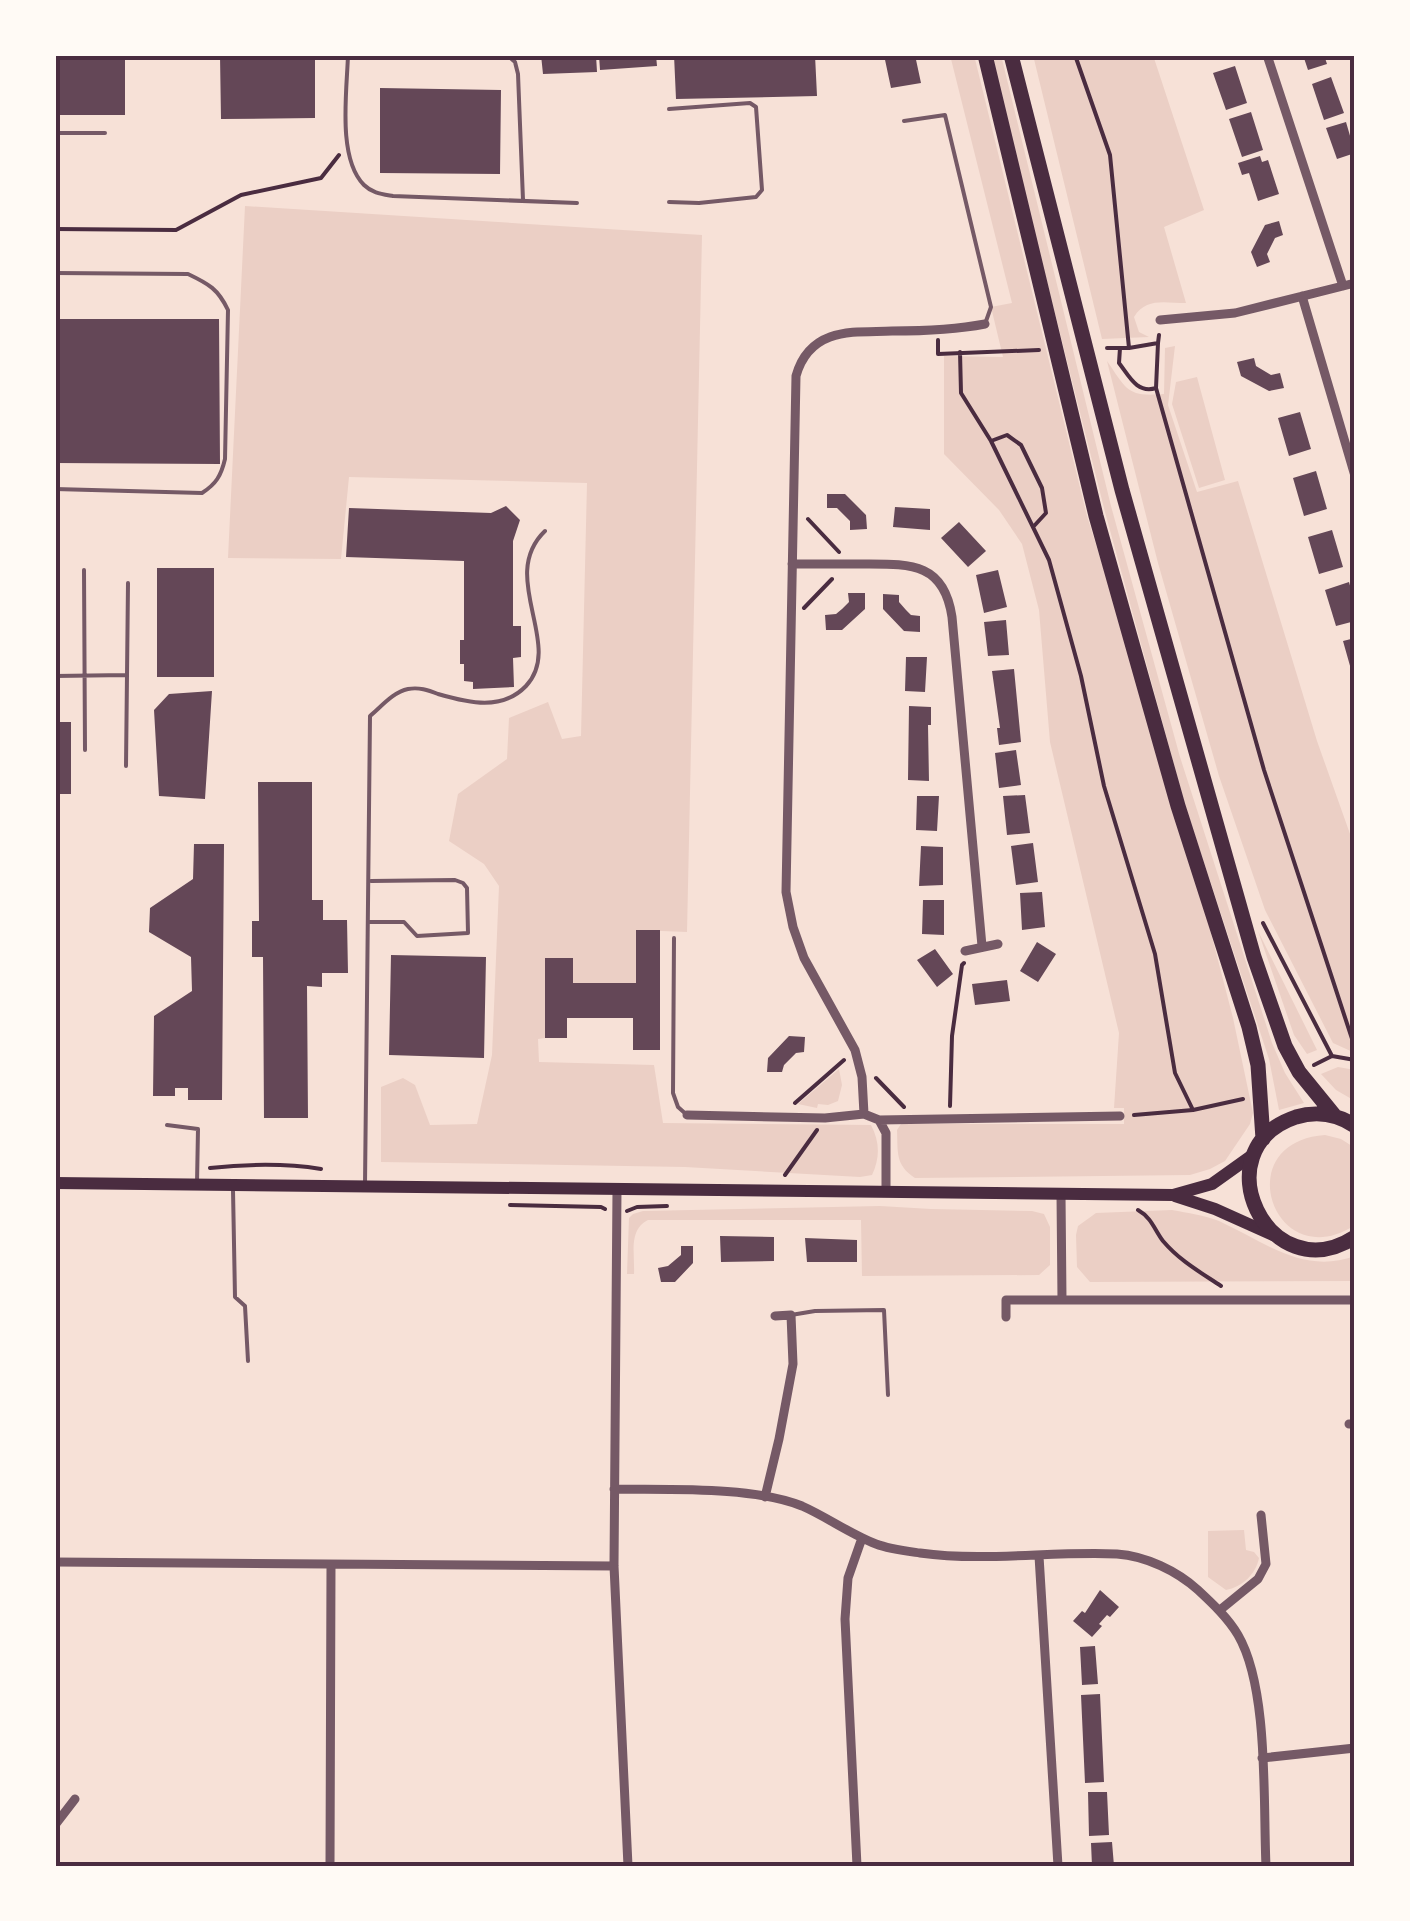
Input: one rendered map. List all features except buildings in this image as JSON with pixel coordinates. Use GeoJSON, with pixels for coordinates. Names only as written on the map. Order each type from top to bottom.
{"type":"FeatureCollection","features":[{"type":"Feature","properties":{"kind":"highway"},"geometry":{"type":"LineString","coordinates":[[985,55],[1096,516],[1178,806],[1249,1027],[1258,1065],[1263,1139]]}},
{"type":"Feature","properties":{"kind":"highway"},"geometry":{"type":"LineString","coordinates":[[1011,55],[1122,490],[1254,957],[1284,1046],[1299,1072],[1334,1115],[1355,1126]]}},
{"type":"Feature","properties":{"kind":"highway"},"geometry":{"type":"LineString","coordinates":[[1334,1115],[1308,1114],[1283,1122],[1263,1139],[1248,1177],[1251,1201],[1262,1223],[1280,1239],[1300,1248],[1322,1250],[1355,1237]]}},
{"type":"Feature","properties":{"kind":"main road"},"geometry":{"type":"LineString","coordinates":[[55,1183],[197,1176],[234,1183],[365,1187],[1173,1195],[1212,1184],[1254,1154]]}},
{"type":"Feature","properties":{"kind":"main road"},"geometry":{"type":"LineString","coordinates":[[1173,1195],[1215,1209],[1280,1239]]}},
{"type":"Feature","properties":{"kind":"street"},"geometry":{"type":"LineString","coordinates":[[1267,55],[1342,286]]}},
{"type":"Feature","properties":{"kind":"street"},"geometry":{"type":"LineString","coordinates":[[1160,320],[1235,314],[1355,283]]}},
{"type":"Feature","properties":{"kind":"street"},"geometry":{"type":"LineString","coordinates":[[1302,296],[1355,476]]}},
{"type":"Feature","properties":{"kind":"street"},"geometry":{"type":"LineString","coordinates":[[864,1114],[862,1077],[855,1050],[804,958],[786,892],[794,392],[800,362],[809,350],[833,336],[852,332],[955,330],[985,324]]}},
{"type":"Feature","properties":{"kind":"street"},"geometry":{"type":"LineString","coordinates":[[792,564],[907,564],[927,572],[946,591],[952,617],[982,946]]}},
{"type":"Feature","properties":{"kind":"street"},"geometry":{"type":"LineString","coordinates":[[965,950],[998,944]]}},
{"type":"Feature","properties":{"kind":"street"},"geometry":{"type":"LineString","coordinates":[[687,1115],[825,1118],[864,1114],[879,1120],[1120,1116]]}},
{"type":"Feature","properties":{"kind":"street"},"geometry":{"type":"LineString","coordinates":[[879,1120],[886,1133],[886,1190]]}},
{"type":"Feature","properties":{"kind":"street"},"geometry":{"type":"LineString","coordinates":[[617,1190],[614,1566],[628,1866]]}},
{"type":"Feature","properties":{"kind":"street"},"geometry":{"type":"LineString","coordinates":[[1061,1194],[1062,1300]]}},
{"type":"Feature","properties":{"kind":"street"},"geometry":{"type":"LineString","coordinates":[[1006,1317],[1006,1300],[1355,1300]]}},
{"type":"Feature","properties":{"kind":"street"},"geometry":{"type":"LineString","coordinates":[[765,1497],[794,1364],[790,1315],[775,1316]]}},
{"type":"Feature","properties":{"kind":"street"},"geometry":{"type":"LineString","coordinates":[[614,1490],[705,1491],[765,1497],[800,1506],[879,1546],[923,1553],[1120,1554],[1156,1564],[1188,1581],[1220,1610],[1238,1635],[1253,1667],[1262,1758],[1266,1866]]}},
{"type":"Feature","properties":{"kind":"street"},"geometry":{"type":"LineString","coordinates":[[1220,1610],[1258,1579],[1266,1564],[1261,1515]]}},
{"type":"Feature","properties":{"kind":"street"},"geometry":{"type":"LineString","coordinates":[[857,1866],[845,1619],[848,1578],[862,1538]]}},
{"type":"Feature","properties":{"kind":"street"},"geometry":{"type":"LineString","coordinates":[[1038,1556],[1058,1866]]}},
{"type":"Feature","properties":{"kind":"street"},"geometry":{"type":"LineString","coordinates":[[55,1562],[614,1566]]}},
{"type":"Feature","properties":{"kind":"street"},"geometry":{"type":"LineString","coordinates":[[330,1866],[331,1564]]}},
{"type":"Feature","properties":{"kind":"street"},"geometry":{"type":"LineString","coordinates":[[1262,1758],[1355,1748]]}},
{"type":"Feature","properties":{"kind":"street"},"geometry":{"type":"LineString","coordinates":[[55,1825],[75,1800]]}},
{"type":"Feature","properties":{"kind":"lane"},"geometry":{"type":"LineString","coordinates":[[348,55],[346,115],[350,160],[364,185],[375,193],[577,203]]}},
{"type":"Feature","properties":{"kind":"lane"},"geometry":{"type":"LineString","coordinates":[[507,55],[516,62],[518,74],[523,200]]}},
{"type":"Feature","properties":{"kind":"lane"},"geometry":{"type":"LineString","coordinates":[[669,108],[750,103],[756,107],[762,190],[756,197],[669,202]]}},
{"type":"Feature","properties":{"kind":"lane"},"geometry":{"type":"LineString","coordinates":[[904,121],[945,116],[991,306],[985,324]]}},
{"type":"Feature","properties":{"kind":"lane"},"geometry":{"type":"LineString","coordinates":[[55,132],[105,133]]}},
{"type":"Feature","properties":{"kind":"lane"},"geometry":{"type":"LineString","coordinates":[[55,272],[188,274],[208,284],[228,310],[225,460],[221,476],[212,486],[202,493],[55,488]]}},
{"type":"Feature","properties":{"kind":"lane"},"geometry":{"type":"LineString","coordinates":[[365,1187],[370,716],[409,688],[484,703],[511,699],[528,683],[536,672],[538,648],[527,583],[528,559],[535,540],[545,531]]}},
{"type":"Feature","properties":{"kind":"lane"},"geometry":{"type":"LineString","coordinates":[[84,570],[85,750]]}},
{"type":"Feature","properties":{"kind":"lane"},"geometry":{"type":"LineString","coordinates":[[126,766],[128,583]]}},
{"type":"Feature","properties":{"kind":"lane"},"geometry":{"type":"LineString","coordinates":[[55,676],[128,675]]}},
{"type":"Feature","properties":{"kind":"lane"},"geometry":{"type":"LineString","coordinates":[[368,922],[404,922],[417,936],[468,933],[464,883],[369,881]]}},
{"type":"Feature","properties":{"kind":"lane"},"geometry":{"type":"LineString","coordinates":[[674,938],[673,1093],[678,1107],[687,1115]]}},
{"type":"Feature","properties":{"kind":"lane"},"geometry":{"type":"LineString","coordinates":[[167,1125],[198,1130],[197,1176]]}},
{"type":"Feature","properties":{"kind":"lane"},"geometry":{"type":"LineString","coordinates":[[234,1183],[235,1297],[245,1306],[248,1361]]}},
{"type":"Feature","properties":{"kind":"lane"},"geometry":{"type":"LineString","coordinates":[[790,1315],[815,1310],[884,1310],[888,1395]]}},
{"type":"Feature","properties":{"kind":"path"},"geometry":{"type":"LineString","coordinates":[[1075,55],[1110,155],[1130,348]]}},
{"type":"Feature","properties":{"kind":"path"},"geometry":{"type":"LineString","coordinates":[[55,229],[176,230],[240,195],[321,178],[348,145]]}},
{"type":"Feature","properties":{"kind":"path"},"geometry":{"type":"LineString","coordinates":[[1160,320],[1156,388],[1264,770],[1355,1048]]}},
{"type":"Feature","properties":{"kind":"path"},"geometry":{"type":"LineString","coordinates":[[939,330],[938,354],[1039,350]]}},
{"type":"Feature","properties":{"kind":"path"},"geometry":{"type":"LineString","coordinates":[[1107,348],[1158,343]]}},
{"type":"Feature","properties":{"kind":"path"},"geometry":{"type":"LineString","coordinates":[[1120,348],[1118,362],[1139,388],[1156,388]]}},
{"type":"Feature","properties":{"kind":"path"},"geometry":{"type":"LineString","coordinates":[[960,352],[961,393],[991,441],[1050,560],[1081,676],[1104,786],[1155,954],[1174,1073],[1193,1110]]}},
{"type":"Feature","properties":{"kind":"path"},"geometry":{"type":"LineString","coordinates":[[991,441],[1007,435],[1022,445],[1042,488],[1046,512],[1034,526]]}},
{"type":"Feature","properties":{"kind":"path"},"geometry":{"type":"LineString","coordinates":[[950,1118],[952,1036],[962,964],[982,946]]}},
{"type":"Feature","properties":{"kind":"path"},"geometry":{"type":"LineString","coordinates":[[788,1117],[790,1108],[855,1050]]}},
{"type":"Feature","properties":{"kind":"path"},"geometry":{"type":"LineString","coordinates":[[1314,1064],[1332,1056],[1355,1060]]}},
{"type":"Feature","properties":{"kind":"path"},"geometry":{"type":"LineString","coordinates":[[862,1077],[875,1077],[905,1108],[909,1118]]}},
{"type":"Feature","properties":{"kind":"path"},"geometry":{"type":"LineString","coordinates":[[1120,1116],[1193,1110],[1244,1099]]}},
{"type":"Feature","properties":{"kind":"path"},"geometry":{"type":"LineString","coordinates":[[786,1175],[825,1118]]}},
{"type":"Feature","properties":{"kind":"path"},"geometry":{"type":"LineString","coordinates":[[197,1176],[244,1164],[324,1170]]}},
{"type":"Feature","properties":{"kind":"path"},"geometry":{"type":"LineString","coordinates":[[1134,1208],[1149,1217],[1162,1239],[1190,1267],[1224,1288]]}},
{"type":"Feature","properties":{"kind":"shaded area"},"geometry":{"type":"Polygon","coordinates":[[[950,55],[974,55],[1087,516],[1178,806],[1233,1018],[1253,1113],[1250,1124],[1225,1161],[1190,1175],[915,1178],[899,1157],[897,1130],[901,1124],[1124,1124],[1124,1108],[1114,1108],[1119,1033],[1050,742],[1039,610],[1022,544],[999,510],[944,454],[944,356],[1003,357],[991,307],[1012,303],[950,55]]]}},
{"type":"Feature","properties":{"kind":"shaded area"},"geometry":{"type":"Polygon","coordinates":[[[990,55],[1001,55],[1111,506],[1180,757],[1272,1043],[1304,1103],[1279,1110],[1269,1059],[1185,805],[1105,512],[990,55]]]}},
{"type":"Feature","properties":{"kind":"shaded area"},"geometry":{"type":"Polygon","coordinates":[[[1033,55],[1153,55],[1204,210],[1164,227],[1186,303],[1157,302],[1144,306],[1134,317],[1139,332],[1149,337],[1102,339],[1033,55]]]}},
{"type":"Feature","properties":{"kind":"shaded area"},"geometry":{"type":"Polygon","coordinates":[[[245,206],[702,235],[687,932],[636,930],[636,983],[573,983],[572,958],[545,958],[545,1038],[538,1039],[539,1062],[654,1065],[663,1123],[871,1125],[878,1150],[872,1175],[685,1167],[381,1162],[381,1087],[403,1078],[415,1085],[430,1125],[477,1124],[492,1055],[499,886],[484,864],[449,841],[458,794],[507,759],[509,718],[548,702],[562,739],[581,736],[587,483],[349,477],[341,559],[228,558],[245,206]]]}},
{"type":"Feature","properties":{"kind":"shaded area"},"geometry":{"type":"Polygon","coordinates":[[[1175,346],[1168,405],[1197,492],[1238,481],[1317,741],[1355,848],[1355,1053],[1333,1043],[1265,910],[1219,776],[1158,563],[1107,361],[1135,393],[1164,394],[1165,348],[1175,346]]]}},
{"type":"Feature","properties":{"kind":"shaded area"},"geometry":{"type":"Polygon","coordinates":[[[1197,377],[1225,480],[1199,488],[1172,404],[1176,382],[1197,377]]]}},
{"type":"Feature","properties":{"kind":"shaded area"},"geometry":{"type":"Polygon","coordinates":[[[1258,931],[1317,1050],[1307,1054],[1294,1035],[1258,931]]]}},
{"type":"Feature","properties":{"kind":"shaded area"},"geometry":{"type":"Polygon","coordinates":[[[1338,1067],[1355,1070],[1355,1101],[1336,1090],[1321,1074],[1338,1067]]]}},
{"type":"Feature","properties":{"kind":"shaded area"},"geometry":{"type":"Polygon","coordinates":[[[839,1069],[842,1085],[838,1101],[818,1104],[817,1108],[798,1104],[839,1069]]]}},
{"type":"Feature","properties":{"kind":"shaded area"},"geometry":{"type":"Polygon","coordinates":[[[1325,1135],[1355,1148],[1355,1225],[1326,1237],[1302,1234],[1284,1222],[1273,1202],[1270,1181],[1277,1159],[1295,1143],[1325,1135]]]}},
{"type":"Feature","properties":{"kind":"shaded area"},"geometry":{"type":"Polygon","coordinates":[[[880,1206],[1044,1214],[1050,1227],[1050,1265],[1039,1275],[862,1276],[861,1220],[648,1220],[635,1236],[634,1274],[627,1274],[629,1218],[643,1211],[880,1206]]]}},
{"type":"Feature","properties":{"kind":"shaded area"},"geometry":{"type":"Polygon","coordinates":[[[1172,1210],[1219,1221],[1301,1259],[1336,1261],[1355,1256],[1355,1281],[1090,1282],[1077,1267],[1078,1226],[1096,1213],[1172,1210]]]}},
{"type":"Feature","properties":{"kind":"shaded area"},"geometry":{"type":"Polygon","coordinates":[[[1244,1530],[1246,1550],[1259,1558],[1247,1579],[1226,1590],[1208,1577],[1208,1531],[1244,1530]]]}}]}
